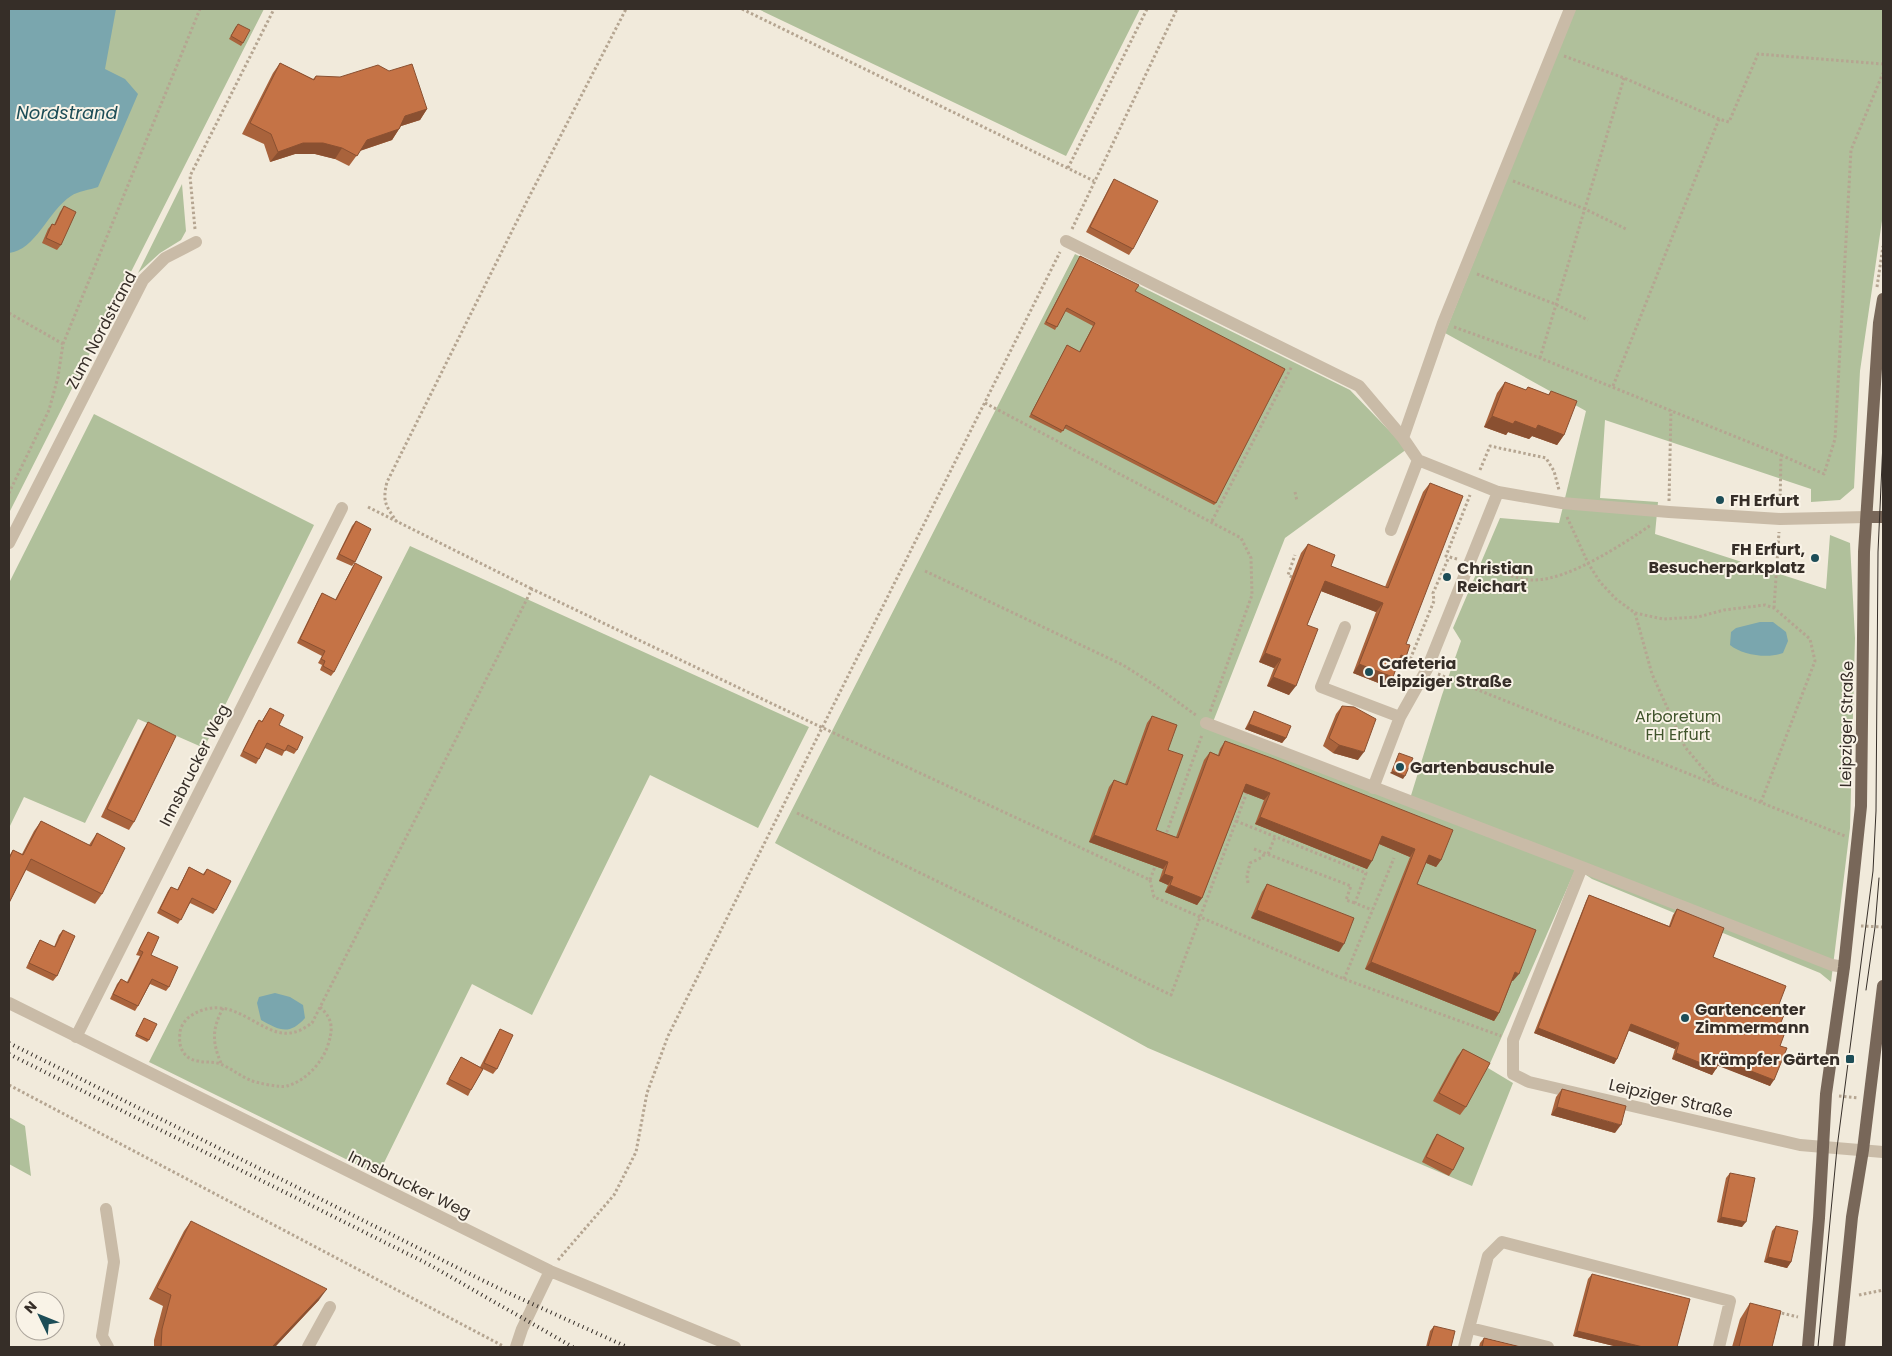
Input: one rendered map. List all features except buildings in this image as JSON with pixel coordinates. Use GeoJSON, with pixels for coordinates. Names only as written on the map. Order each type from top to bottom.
{"type":"FeatureCollection","features":[{"type":"Feature","properties":{"kind":"main road","name":"Leipziger Straße"},"geometry":{"type":"LineString","coordinates":[[1808,1347],[1824,1147],[1826,1094],[1844,967],[1861,806],[1864,552],[1880,297]]}},
{"type":"Feature","properties":{"kind":"main road"},"geometry":{"type":"LineString","coordinates":[[1867,517],[1883,517]]}},
{"type":"Feature","properties":{"kind":"main road"},"geometry":{"type":"LineString","coordinates":[[1839,1347],[1852,1217],[1863,1150],[1883,986]]}},
{"type":"Feature","properties":{"kind":"street"},"geometry":{"type":"LineString","coordinates":[[1403,438],[1443,323],[1570,9]]}},
{"type":"Feature","properties":{"kind":"street"},"geometry":{"type":"LineString","coordinates":[[1066,241],[1359,386],[1403,438],[1418,460],[1498,492],[1562,504],[1669,512],[1780,519],[1867,517]]}},
{"type":"Feature","properties":{"kind":"street","name":"Zum Nordstrand"},"geometry":{"type":"LineString","coordinates":[[9,543],[143,280],[165,258],[196,242]]}},
{"type":"Feature","properties":{"kind":"street"},"geometry":{"type":"LineString","coordinates":[[1391,530],[1418,460]]}},
{"type":"Feature","properties":{"kind":"street"},"geometry":{"type":"LineString","coordinates":[[1373,788],[1400,717],[1427,670],[1498,492]]}},
{"type":"Feature","properties":{"kind":"street","name":"Innsbrucker Weg"},"geometry":{"type":"LineString","coordinates":[[76,1037],[342,508]]}},
{"type":"Feature","properties":{"kind":"street"},"geometry":{"type":"LineString","coordinates":[[1345,627],[1321,687],[1400,717]]}},
{"type":"Feature","properties":{"kind":"street"},"geometry":{"type":"LineString","coordinates":[[1206,723],[1832,965],[1844,967]]}},
{"type":"Feature","properties":{"kind":"street"},"geometry":{"type":"LineString","coordinates":[[1513,1040],[1582,868]]}},
{"type":"Feature","properties":{"kind":"street","name":"Innsbrucker Weg"},"geometry":{"type":"LineString","coordinates":[[9,1004],[550,1271],[735,1347]]}},
{"type":"Feature","properties":{"kind":"street","name":"Leipziger Straße"},"geometry":{"type":"LineString","coordinates":[[1513,1040],[1514,1074],[1530,1082],[1800,1145],[1883,1152]]}},
{"type":"Feature","properties":{"kind":"street"},"geometry":{"type":"LineString","coordinates":[[106,1209],[114,1262],[102,1336],[108,1347]]}},
{"type":"Feature","properties":{"kind":"street"},"geometry":{"type":"LineString","coordinates":[[1464,1347],[1488,1256],[1502,1242],[1730,1301],[1720,1347]]}},
{"type":"Feature","properties":{"kind":"street"},"geometry":{"type":"LineString","coordinates":[[516,1347],[522,1329],[550,1271]]}},
{"type":"Feature","properties":{"kind":"street"},"geometry":{"type":"LineString","coordinates":[[308,1347],[330,1307]]}},
{"type":"Feature","properties":{"kind":"street"},"geometry":{"type":"LineString","coordinates":[[1470,1328],[1548,1347]]}},
{"type":"Feature","properties":{"kind":"path"},"geometry":{"type":"LineString","coordinates":[[9,493],[50,410],[63,344],[200,9]]}},
{"type":"Feature","properties":{"kind":"path"},"geometry":{"type":"LineString","coordinates":[[196,242],[190,176],[274,9]]}},
{"type":"Feature","properties":{"kind":"path"},"geometry":{"type":"LineString","coordinates":[[397,522],[383,497],[387,482],[527,201],[626,9]]}},
{"type":"Feature","properties":{"kind":"path"},"geometry":{"type":"LineString","coordinates":[[742,9],[1094,181]]}},
{"type":"Feature","properties":{"kind":"path"},"geometry":{"type":"LineString","coordinates":[[1068,168],[1147,9]]}},
{"type":"Feature","properties":{"kind":"path"},"geometry":{"type":"LineString","coordinates":[[564,1253],[614,1195],[636,1152],[647,1093],[668,1036],[1066,241],[1177,9]]}},
{"type":"Feature","properties":{"kind":"path"},"geometry":{"type":"LineString","coordinates":[[1552,51],[1624,78],[1729,122],[1758,54],[1883,64]]}},
{"type":"Feature","properties":{"kind":"path"},"geometry":{"type":"LineString","coordinates":[[1443,323],[1613,386],[1824,474],[1835,439],[1851,150],[1883,73]]}},
{"type":"Feature","properties":{"kind":"path"},"geometry":{"type":"LineString","coordinates":[[1540,358],[1624,78]]}},
{"type":"Feature","properties":{"kind":"path"},"geometry":{"type":"LineString","coordinates":[[1613,386],[1719,119]]}},
{"type":"Feature","properties":{"kind":"path"},"geometry":{"type":"LineString","coordinates":[[1503,177],[1585,209],[1626,229]]}},
{"type":"Feature","properties":{"kind":"path"},"geometry":{"type":"LineString","coordinates":[[1880,297],[1883,246]]}},
{"type":"Feature","properties":{"kind":"path"},"geometry":{"type":"LineString","coordinates":[[1465,269],[1555,304],[1588,320]]}},
{"type":"Feature","properties":{"kind":"path"},"geometry":{"type":"LineString","coordinates":[[9,313],[63,344]]}},
{"type":"Feature","properties":{"kind":"path"},"geometry":{"type":"LineString","coordinates":[[1212,521],[1298,356]]}},
{"type":"Feature","properties":{"kind":"path"},"geometry":{"type":"LineString","coordinates":[[985,403],[1212,521],[1241,538],[1251,558],[1252,595],[1164,843]]}},
{"type":"Feature","properties":{"kind":"path"},"geometry":{"type":"LineString","coordinates":[[1671,410],[1669,512],[1620,546],[1588,563],[1557,576],[1535,580],[1510,575],[1446,556],[1490,446],[1546,458],[1554,471],[1562,504],[1588,563],[1600,582],[1616,599],[1635,613],[1663,619],[1698,617],[1724,610],[1765,605],[1774,608],[1810,639],[1815,661],[1761,802]]}},
{"type":"Feature","properties":{"kind":"path"},"geometry":{"type":"LineString","coordinates":[[1774,608],[1780,519],[1781,455]]}},
{"type":"Feature","properties":{"kind":"path"},"geometry":{"type":"LineString","coordinates":[[1295,492],[1297,501]]}},
{"type":"Feature","properties":{"kind":"path"},"geometry":{"type":"LineString","coordinates":[[368,507],[532,589],[823,728],[1150,880]]}},
{"type":"Feature","properties":{"kind":"path"},"geometry":{"type":"LineString","coordinates":[[1292,576],[1288,575],[1296,556]]}},
{"type":"Feature","properties":{"kind":"path"},"geometry":{"type":"LineString","coordinates":[[1449,557],[1434,593],[1434,601],[1409,662],[1846,836],[1845,845]]}},
{"type":"Feature","properties":{"kind":"path"},"geometry":{"type":"LineString","coordinates":[[925,571],[1123,665],[1156,686],[1206,723]]}},
{"type":"Feature","properties":{"kind":"path"},"geometry":{"type":"LineString","coordinates":[[320,1007],[328,1015],[332,1026],[323,1057],[304,1078],[285,1087],[252,1081],[232,1072],[221,1064],[196,1061],[182,1052],[179,1044],[180,1029],[190,1016],[207,1009],[223,1008],[241,1014],[275,1032],[294,1033],[312,1023],[320,1007],[532,589]]}},
{"type":"Feature","properties":{"kind":"path"},"geometry":{"type":"LineString","coordinates":[[1635,613],[1652,674],[1685,747],[1716,784]]}},
{"type":"Feature","properties":{"kind":"path"},"geometry":{"type":"LineString","coordinates":[[797,813],[1172,995],[1247,792]]}},
{"type":"Feature","properties":{"kind":"path"},"geometry":{"type":"LineString","coordinates":[[1236,821],[1366,873],[1355,903]]}},
{"type":"Feature","properties":{"kind":"path"},"geometry":{"type":"LineString","coordinates":[[1248,883],[1247,876],[1250,863],[1266,854],[1275,837]]}},
{"type":"Feature","properties":{"kind":"path"},"geometry":{"type":"LineString","coordinates":[[1254,849],[1351,886],[1346,900],[1372,910]]}},
{"type":"Feature","properties":{"kind":"path"},"geometry":{"type":"LineString","coordinates":[[1344,980],[1394,858]]}},
{"type":"Feature","properties":{"kind":"path"},"geometry":{"type":"LineString","coordinates":[[1157,861],[1150,880],[1154,897],[1344,980],[1513,1040]]}},
{"type":"Feature","properties":{"kind":"path"},"geometry":{"type":"LineString","coordinates":[[1849,925],[1883,927]]}},
{"type":"Feature","properties":{"kind":"path"},"geometry":{"type":"LineString","coordinates":[[221,1064],[216,1050],[214,1035],[217,1019],[223,1008]]}},
{"type":"Feature","properties":{"kind":"path"},"geometry":{"type":"LineString","coordinates":[[9,1085],[506,1347]]}},
{"type":"Feature","properties":{"kind":"path"},"geometry":{"type":"LineString","coordinates":[[1826,1094],[1868,1100]]}},
{"type":"Feature","properties":{"kind":"path"},"geometry":{"type":"LineString","coordinates":[[1859,1296],[1883,1290]]}},
{"type":"Feature","properties":{"kind":"path"},"geometry":{"type":"LineString","coordinates":[[1773,1311],[1799,1317],[1799,1310]]}},
{"type":"Feature","properties":{"kind":"green space"},"geometry":{"type":"Polygon","coordinates":[[[9,9],[264,9],[9,513],[9,9]]]}},
{"type":"Feature","properties":{"kind":"green space"},"geometry":{"type":"Polygon","coordinates":[[[758,9],[1140,9],[1066,156],[758,9]]]}},
{"type":"Feature","properties":{"kind":"green space","name":"Arboretum FH Erfurt"},"geometry":{"type":"Polygon","coordinates":[[[1575,9],[1883,9],[1883,214],[1860,371],[1854,488],[1840,500],[1811,502],[1811,489],[1605,420],[1600,498],[1658,502],[1655,534],[1826,589],[1830,535],[1850,543],[1855,638],[1850,828],[1831,982],[1820,973],[1592,879],[1576,868],[1488,1068],[1513,1083],[1472,1186],[1148,1048],[775,843],[1075,254],[1350,390],[1407,449],[1285,538],[1213,722],[1409,802],[1461,641],[1453,628],[1500,518],[1559,523],[1586,411],[1445,333],[1575,9]]]}},
{"type":"Feature","properties":{"kind":"green space"},"geometry":{"type":"Polygon","coordinates":[[[182,184],[186,231],[181,240],[160,253],[138,273],[182,184]]]}},
{"type":"Feature","properties":{"kind":"green space"},"geometry":{"type":"Polygon","coordinates":[[[94,414],[314,525],[204,748],[138,719],[85,823],[24,797],[9,828],[9,583],[94,414]]]}},
{"type":"Feature","properties":{"kind":"green space"},"geometry":{"type":"Polygon","coordinates":[[[410,546],[809,727],[758,828],[650,775],[532,1015],[472,984],[378,1175],[149,1062],[410,546]]]}},
{"type":"Feature","properties":{"kind":"green space"},"geometry":{"type":"Polygon","coordinates":[[[9,1117],[25,1126],[31,1176],[9,1164],[9,1117]]]}},
{"type":"Feature","properties":{"kind":"water","name":"Nordstrand"},"geometry":{"type":"Polygon","coordinates":[[[9,9],[116,9],[105,69],[125,79],[138,94],[98,187],[71,196],[55,211],[27,245],[9,253],[9,9]]]}},
{"type":"Feature","properties":{"kind":"water"},"geometry":{"type":"Polygon","coordinates":[[[1760,622],[1773,622],[1786,632],[1788,641],[1783,653],[1770,656],[1748,654],[1730,645],[1731,632],[1736,628],[1760,622]]]}},
{"type":"Feature","properties":{"kind":"water"},"geometry":{"type":"Polygon","coordinates":[[[275,993],[290,997],[303,1005],[305,1018],[299,1024],[284,1030],[261,1020],[257,1003],[259,997],[275,993]]]}},
{"type":"Feature","properties":{"kind":"tram line"},"geometry":{"type":"LineString","coordinates":[[1818,1347],[1837,1148],[1873,871],[1876,811],[1878,552],[1883,442]]}},
{"type":"Feature","properties":{"kind":"tram line"},"geometry":{"type":"LineString","coordinates":[[1866,990],[1875,927],[1879,878]]}},
{"type":"Feature","properties":{"kind":"railway"},"geometry":{"type":"LineString","coordinates":[[9,1043],[504,1291],[627,1347]]}},
{"type":"Feature","properties":{"kind":"railway"},"geometry":{"type":"LineString","coordinates":[[9,1054],[428,1264],[573,1347]]}},
{"type":"Feature","properties":{"kind":"place","name":"FH Erfurt"},"geometry":{"type":"Point","coordinates":[1720,500]}},
{"type":"Feature","properties":{"kind":"place","name":"FH Erfurt, Besucherparkplatz"},"geometry":{"type":"Point","coordinates":[1815,558]}},
{"type":"Feature","properties":{"kind":"place","name":"Christian Reichart"},"geometry":{"type":"Point","coordinates":[1447,577]}},
{"type":"Feature","properties":{"kind":"place","name":"Cafeteria Leipziger Straße"},"geometry":{"type":"Point","coordinates":[1369,672]}},
{"type":"Feature","properties":{"kind":"place","name":"Gartenbauschule"},"geometry":{"type":"Point","coordinates":[1400,767]}},
{"type":"Feature","properties":{"kind":"place","name":"Gartencenter Zimmermann"},"geometry":{"type":"Point","coordinates":[1685,1018]}},
{"type":"Feature","properties":{"kind":"place","name":"Krämpfer Gärten"},"geometry":{"type":"Point","coordinates":[1850,1059]}}]}
